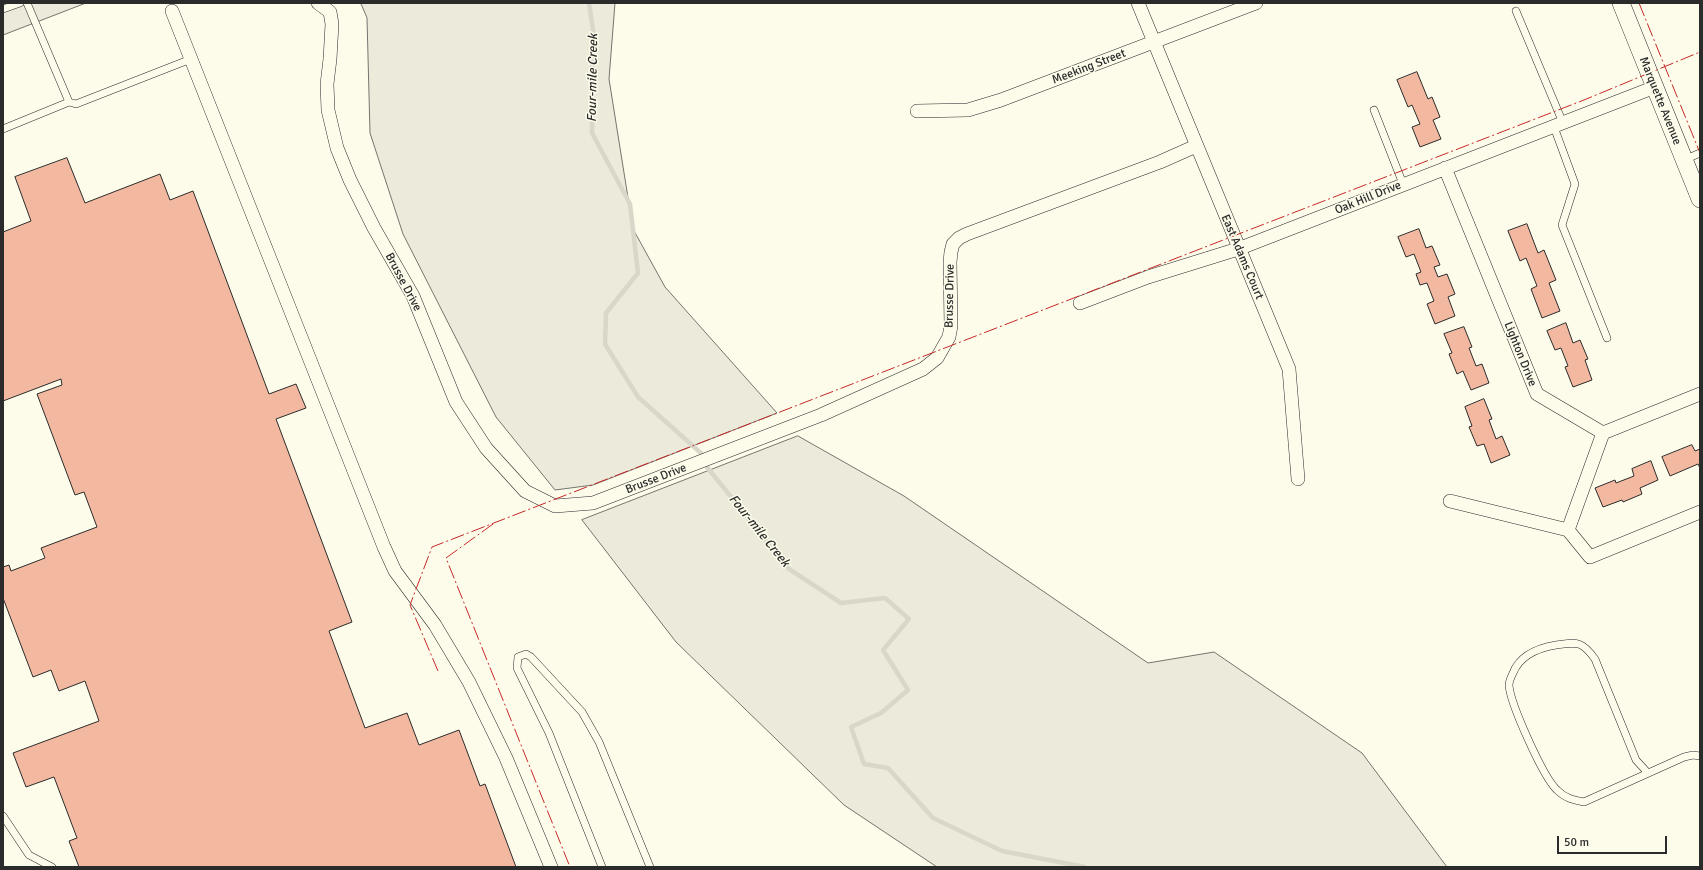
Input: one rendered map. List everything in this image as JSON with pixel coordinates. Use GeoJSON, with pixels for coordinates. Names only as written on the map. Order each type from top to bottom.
{"type":"FeatureCollection","features":[{"type":"Feature","properties":{"kind":"street","name":"Brusse Drive"},"geometry":{"type":"LineString","coordinates":[[318,3],[330,12],[332,24],[327,84],[328,110],[337,148],[350,180],[374,228],[413,296],[456,402],[486,448],[525,491],[555,506],[593,503],[820,414],[923,369],[937,358],[948,336],[951,326],[950,262],[953,244],[959,238],[1160,162],[1196,146]]}},
{"type":"Feature","properties":{"kind":"street","name":"East Adams Court"},"geometry":{"type":"LineString","coordinates":[[1138,3],[1238,249],[1289,369],[1298,479]]}},
{"type":"Feature","properties":{"kind":"street","name":"Meeking Street"},"geometry":{"type":"LineString","coordinates":[[917,111],[968,110],[1001,100],[1256,3]]}},
{"type":"Feature","properties":{"kind":"street","name":"Marquette Avenue"},"geometry":{"type":"LineString","coordinates":[[1621,3],[1700,199]]}},
{"type":"Feature","properties":{"kind":"street"},"geometry":{"type":"LineString","coordinates":[[172,12],[384,548],[395,571],[435,625],[469,682],[506,758],[551,867]]}},
{"type":"Feature","properties":{"kind":"street","name":"Oak Hill Drive"},"geometry":{"type":"LineString","coordinates":[[1080,303],[1148,276],[1238,249],[1655,87]]}},
{"type":"Feature","properties":{"kind":"street","name":"Lighton Drive"},"geometry":{"type":"LineString","coordinates":[[1445,168],[1537,394],[1603,433]]}},
{"type":"Feature","properties":{"kind":"street"},"geometry":{"type":"LineString","coordinates":[[1568,530],[1603,433],[1700,394]]}},
{"type":"Feature","properties":{"kind":"street"},"geometry":{"type":"LineString","coordinates":[[1450,500],[1568,530],[1590,557],[1700,512]]}},
{"type":"Feature","properties":{"kind":"lane"},"geometry":{"type":"LineString","coordinates":[[3,9],[20,3]]}},
{"type":"Feature","properties":{"kind":"lane"},"geometry":{"type":"LineString","coordinates":[[27,3],[69,102]]}},
{"type":"Feature","properties":{"kind":"lane"},"geometry":{"type":"LineString","coordinates":[[1516,11],[1558,125],[1575,184],[1562,225],[1607,338]]}},
{"type":"Feature","properties":{"kind":"lane"},"geometry":{"type":"LineString","coordinates":[[3,129],[69,102],[76,104],[191,59]]}},
{"type":"Feature","properties":{"kind":"lane"},"geometry":{"type":"LineString","coordinates":[[1374,110],[1403,184]]}},
{"type":"Feature","properties":{"kind":"lane"},"geometry":{"type":"LineString","coordinates":[[1684,160],[1700,153]]}},
{"type":"Feature","properties":{"kind":"lane"},"geometry":{"type":"LineString","coordinates":[[1646,772],[1636,760],[1595,659],[1587,648],[1575,642],[1532,651],[1523,658],[1514,669],[1509,684],[1513,701],[1544,772],[1557,790],[1568,799],[1584,802],[1646,772],[1684,757],[1693,755],[1700,756]]}},
{"type":"Feature","properties":{"kind":"lane"},"geometry":{"type":"LineString","coordinates":[[602,867],[549,733],[517,668],[518,657],[526,654],[531,657],[582,712],[599,742],[650,867]]}},
{"type":"Feature","properties":{"kind":"lane"},"geometry":{"type":"LineString","coordinates":[[3,816],[29,855],[52,867]]}},
{"type":"Feature","properties":{"kind":"shaded area"},"geometry":{"type":"Polygon","coordinates":[[[3,3],[86,3],[3,35],[3,3]]]}},
{"type":"Feature","properties":{"kind":"shaded area"},"geometry":{"type":"Polygon","coordinates":[[[361,3],[615,3],[609,79],[633,229],[665,287],[777,413],[593,485],[555,490],[496,417],[403,234],[370,133],[367,18],[361,3]]]}},
{"type":"Feature","properties":{"kind":"shaded area"},"geometry":{"type":"Polygon","coordinates":[[[798,436],[904,496],[1148,663],[1214,652],[1362,753],[1447,867],[937,867],[844,805],[676,642],[582,520],[798,436]]]}},
{"type":"Feature","properties":{"kind":"building"},"geometry":{"type":"Polygon","coordinates":[[[1417,72],[1428,99],[1432,97],[1440,117],[1433,120],[1441,139],[1420,147],[1412,127],[1420,124],[1412,105],[1408,107],[1397,80],[1417,72]]]}},
{"type":"Feature","properties":{"kind":"building"},"geometry":{"type":"Polygon","coordinates":[[[67,158],[85,203],[160,174],[170,200],[193,191],[269,394],[296,384],[306,408],[276,419],[352,622],[329,631],[365,728],[407,713],[419,745],[459,730],[480,786],[485,784],[516,867],[79,867],[69,841],[77,838],[54,777],[26,787],[13,753],[99,721],[85,681],[59,691],[51,670],[33,677],[3,598],[3,567],[9,565],[11,571],[45,558],[41,548],[97,527],[84,492],[75,495],[37,394],[62,385],[61,379],[3,401],[3,232],[31,221],[15,177],[67,158]]]}},
{"type":"Feature","properties":{"kind":"building"},"geometry":{"type":"Polygon","coordinates":[[[1527,224],[1538,253],[1544,250],[1556,280],[1549,283],[1560,311],[1542,318],[1531,289],[1537,286],[1526,258],[1520,261],[1508,231],[1527,224]]]}},
{"type":"Feature","properties":{"kind":"building"},"geometry":{"type":"Polygon","coordinates":[[[1419,229],[1426,248],[1432,246],[1440,265],[1434,267],[1438,277],[1447,274],[1455,294],[1448,297],[1455,316],[1435,324],[1427,304],[1434,301],[1427,283],[1420,285],[1416,274],[1421,272],[1414,254],[1406,257],[1398,237],[1419,229]]]}},
{"type":"Feature","properties":{"kind":"building"},"geometry":{"type":"Polygon","coordinates":[[[1566,323],[1573,343],[1580,340],[1588,359],[1585,360],[1592,380],[1573,387],[1565,367],[1568,366],[1561,348],[1555,350],[1547,331],[1566,323]]]}},
{"type":"Feature","properties":{"kind":"building"},"geometry":{"type":"Polygon","coordinates":[[[1464,327],[1472,347],[1469,348],[1476,366],[1482,364],[1489,383],[1471,390],[1463,371],[1457,374],[1449,354],[1452,353],[1444,334],[1464,327]]]}},
{"type":"Feature","properties":{"kind":"building"},"geometry":{"type":"Polygon","coordinates":[[[1484,399],[1492,419],[1489,420],[1496,439],[1502,436],[1510,455],[1491,463],[1484,444],[1477,446],[1469,427],[1472,426],[1465,407],[1484,399]]]}},
{"type":"Feature","properties":{"kind":"building"},"geometry":{"type":"Polygon","coordinates":[[[1692,445],[1695,451],[1700,449],[1700,468],[1698,464],[1670,476],[1662,457],[1692,445]]]}},
{"type":"Feature","properties":{"kind":"building"},"geometry":{"type":"Polygon","coordinates":[[[1651,461],[1658,480],[1640,488],[1642,494],[1623,502],[1622,500],[1603,507],[1595,488],[1615,480],[1616,483],[1634,476],[1632,469],[1651,461]]]}},
{"type":"Feature","properties":{"kind":"waterway","name":"Four-mile Creek"},"geometry":{"type":"LineString","coordinates":[[589,3],[593,30],[592,133],[630,204],[638,273],[606,313],[605,344],[638,397],[702,454]]}},
{"type":"Feature","properties":{"kind":"waterway","name":"Four-mile Creek"},"geometry":{"type":"LineString","coordinates":[[707,467],[789,569],[841,603],[885,598],[909,619],[883,650],[908,690],[881,713],[851,727],[864,764],[888,768],[933,818],[1002,851],[1085,867]]}},
{"type":"Feature","properties":{"kind":"power"},"geometry":{"type":"LineString","coordinates":[[1639,3],[1700,153]]}},
{"type":"Feature","properties":{"kind":"power"},"geometry":{"type":"LineString","coordinates":[[438,671],[410,605],[432,547],[1584,100],[1700,52]]}},
{"type":"Feature","properties":{"kind":"power"},"geometry":{"type":"LineString","coordinates":[[493,524],[446,558],[570,867]]}}]}
